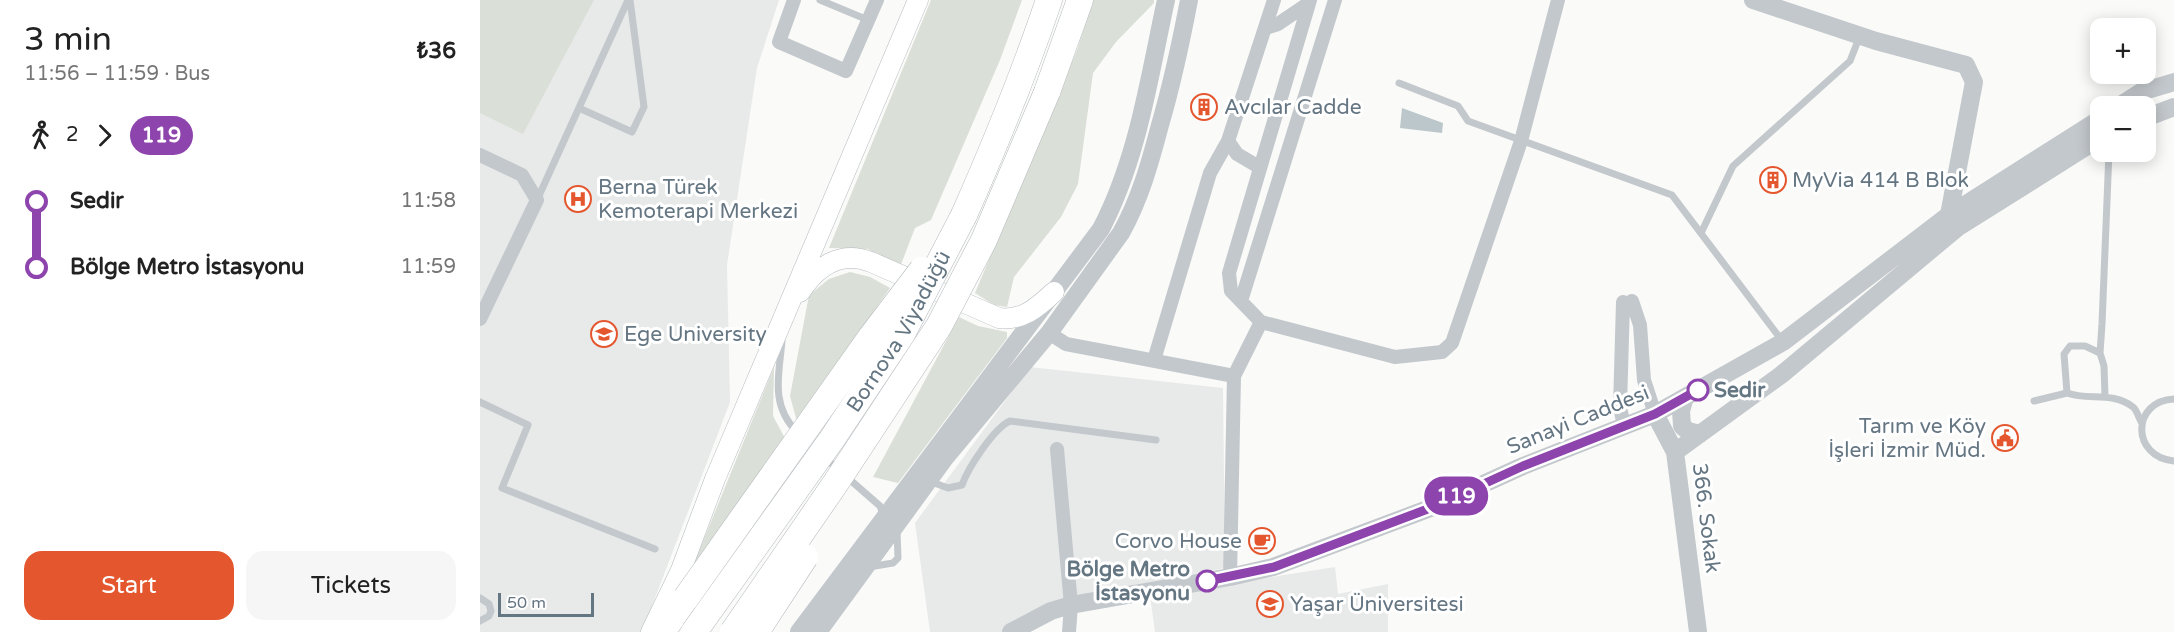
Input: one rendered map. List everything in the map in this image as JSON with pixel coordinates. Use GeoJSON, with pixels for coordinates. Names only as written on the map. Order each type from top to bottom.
{"type":"FeatureCollection","features":[{"type":"Feature","properties":{"kind":"highway","name":"Bornova Viyadüğü"},"geometry":{"type":"LineString","coordinates":[[694,632],[832,439],[902,334],[964,215],[1028,62],[1049,0]]}},
{"type":"Feature","properties":{"kind":"highway","name":"Bornova Viyadüğü"},"geometry":{"type":"LineString","coordinates":[[733,632],[835,484],[939,326],[984,240],[1047,92],[1080,0]]}},
{"type":"Feature","properties":{"kind":"highway"},"geometry":{"type":"LineString","coordinates":[[662,632],[871,337],[964,215]]}},
{"type":"Feature","properties":{"kind":"highway"},"geometry":{"type":"LineString","coordinates":[[756,632],[840,503],[939,326]]}},
{"type":"Feature","properties":{"kind":"main road"},"geometry":{"type":"LineString","coordinates":[[651,632],[681,570],[715,479],[918,0]]}},
{"type":"Feature","properties":{"kind":"main road"},"geometry":{"type":"LineString","coordinates":[[784,317],[806,283],[819,269],[842,258],[860,258],[999,318],[1017,318],[1029,313],[1054,292]]}},
{"type":"Feature","properties":{"kind":"street"},"geometry":{"type":"LineString","coordinates":[[794,0],[779,42],[846,71],[877,0]]}},
{"type":"Feature","properties":{"kind":"street"},"geometry":{"type":"LineString","coordinates":[[799,632],[891,521],[1101,229],[1124,181],[1139,126],[1166,0]]}},
{"type":"Feature","properties":{"kind":"street"},"geometry":{"type":"LineString","coordinates":[[818,632],[866,567],[891,521],[929,482],[945,458],[1049,333],[1121,233],[1131,215],[1147,174],[1178,62],[1189,0]]}},
{"type":"Feature","properties":{"kind":"street"},"geometry":{"type":"LineString","coordinates":[[1154,360],[1210,173],[1228,141],[1274,0]]}},
{"type":"Feature","properties":{"kind":"street"},"geometry":{"type":"LineString","coordinates":[[1241,301],[1335,0]]}},
{"type":"Feature","properties":{"kind":"street"},"geometry":{"type":"LineString","coordinates":[[1309,2],[1229,273],[1231,291],[1261,322],[1395,357],[1442,352],[1452,343],[1521,141],[1558,0]]}},
{"type":"Feature","properties":{"kind":"street"},"geometry":{"type":"LineString","coordinates":[[1753,0],[1860,35],[1966,65],[1974,82],[1953,221]]}},
{"type":"Feature","properties":{"kind":"street"},"geometry":{"type":"LineString","coordinates":[[1266,28],[1278,24],[1309,2]]}},
{"type":"Feature","properties":{"kind":"street"},"geometry":{"type":"LineString","coordinates":[[2135,96],[2174,81]]}},
{"type":"Feature","properties":{"kind":"street"},"geometry":{"type":"LineString","coordinates":[[2156,114],[2174,107]]}},
{"type":"Feature","properties":{"kind":"street","name":"Sanayi Caddesi"},"geometry":{"type":"LineString","coordinates":[[1011,632],[1051,611],[1071,605],[1274,567],[1433,507],[1523,466],[1655,414],[1782,342],[2090,125]]}},
{"type":"Feature","properties":{"kind":"street"},"geometry":{"type":"LineString","coordinates":[[1228,141],[1237,154],[1259,167]]}},
{"type":"Feature","properties":{"kind":"street","name":"Sanayi Caddesi"},"geometry":{"type":"LineString","coordinates":[[1676,452],[1781,375],[1953,221],[2090,144]]}},
{"type":"Feature","properties":{"kind":"street"},"geometry":{"type":"LineString","coordinates":[[480,155],[522,175],[537,200],[480,320]]}},
{"type":"Feature","properties":{"kind":"street"},"geometry":{"type":"LineString","coordinates":[[1624,426],[1620,407],[1627,302],[1640,325],[1645,387],[1655,414]]}},
{"type":"Feature","properties":{"kind":"street"},"geometry":{"type":"LineString","coordinates":[[1230,577],[1234,376],[1261,322]]}},
{"type":"Feature","properties":{"kind":"street"},"geometry":{"type":"LineString","coordinates":[[1049,333],[1066,344],[1234,376]]}},
{"type":"Feature","properties":{"kind":"street"},"geometry":{"type":"LineString","coordinates":[[1685,397],[1681,411],[1682,426],[1688,431],[1700,434]]}},
{"type":"Feature","properties":{"kind":"street","name":"366. Sokak"},"geometry":{"type":"LineString","coordinates":[[1655,414],[1676,452],[1698,632]]}},
{"type":"Feature","properties":{"kind":"street"},"geometry":{"type":"LineString","coordinates":[[1057,449],[1071,605],[1069,632]]}},
{"type":"Feature","properties":{"kind":"lane"},"geometry":{"type":"LineString","coordinates":[[579,108],[632,132],[640,116],[644,107],[629,0]]}},
{"type":"Feature","properties":{"kind":"lane"},"geometry":{"type":"LineString","coordinates":[[537,200],[629,0]]}},
{"type":"Feature","properties":{"kind":"lane"},"geometry":{"type":"LineString","coordinates":[[820,0],[868,20]]}},
{"type":"Feature","properties":{"kind":"lane"},"geometry":{"type":"LineString","coordinates":[[1701,233],[1733,166],[1850,61],[1860,35]]}},
{"type":"Feature","properties":{"kind":"lane"},"geometry":{"type":"LineString","coordinates":[[1399,83],[1458,106],[1468,121],[1672,195],[1782,342]]}},
{"type":"Feature","properties":{"kind":"lane"},"geometry":{"type":"LineString","coordinates":[[2105,396],[2104,366],[2100,353],[2109,162]]}},
{"type":"Feature","properties":{"kind":"lane"},"geometry":{"type":"LineString","coordinates":[[784,317],[777,393],[786,420],[880,507],[891,521]]}},
{"type":"Feature","properties":{"kind":"lane"},"geometry":{"type":"LineString","coordinates":[[2067,393],[2064,354],[2070,346],[2085,346],[2100,353]]}},
{"type":"Feature","properties":{"kind":"lane"},"geometry":{"type":"LineString","coordinates":[[2034,400],[2067,393],[2074,396],[2105,396],[2134,407],[2142,423],[2144,442],[2149,450],[2156,456],[2174,461]]}},
{"type":"Feature","properties":{"kind":"lane"},"geometry":{"type":"LineString","coordinates":[[2142,423],[2153,406],[2162,400],[2174,399]]}},
{"type":"Feature","properties":{"kind":"lane"},"geometry":{"type":"LineString","coordinates":[[480,402],[528,424],[502,488],[655,549]]}},
{"type":"Feature","properties":{"kind":"lane"},"geometry":{"type":"LineString","coordinates":[[929,482],[948,488],[962,486],[967,472],[1004,424],[1010,422],[1156,440]]}},
{"type":"Feature","properties":{"kind":"lane"},"geometry":{"type":"LineString","coordinates":[[480,598],[489,604],[492,611],[489,616],[480,621]]}},
{"type":"Feature","properties":{"kind":"shaded area","name":"Ege University"},"geometry":{"type":"Polygon","coordinates":[[[480,0],[779,0],[757,68],[727,265],[730,402],[642,632],[480,632],[480,0]]]}},
{"type":"Feature","properties":{"kind":"shaded area"},"geometry":{"type":"Polygon","coordinates":[[[480,0],[594,0],[523,134],[480,113],[480,0]]]}},
{"type":"Feature","properties":{"kind":"shaded area"},"geometry":{"type":"Polygon","coordinates":[[[931,0],[1022,0],[1000,60],[931,220],[915,228],[900,267],[868,249],[829,248],[931,0]]]}},
{"type":"Feature","properties":{"kind":"shaded area"},"geometry":{"type":"Polygon","coordinates":[[[1093,0],[1154,0],[1154,3],[1116,42],[1093,73],[1078,184],[1061,217],[1014,277],[1007,307],[994,305],[975,293],[1077,50],[1093,0]]]}},
{"type":"Feature","properties":{"kind":"shaded area"},"geometry":{"type":"Polygon","coordinates":[[[1402,108],[1443,123],[1442,133],[1400,128],[1402,108]]]}},
{"type":"Feature","properties":{"kind":"shaded area"},"geometry":{"type":"Polygon","coordinates":[[[850,272],[870,277],[890,288],[797,422],[790,396],[809,295],[829,279],[850,272]]]}},
{"type":"Feature","properties":{"kind":"shaded area"},"geometry":{"type":"Polygon","coordinates":[[[959,317],[978,326],[1007,332],[1007,338],[898,483],[873,477],[959,317]]]}},
{"type":"Feature","properties":{"kind":"shaded area"},"geometry":{"type":"Polygon","coordinates":[[[774,367],[773,416],[787,442],[684,588],[774,367]]]}},
{"type":"Feature","properties":{"kind":"shaded area"},"geometry":{"type":"Polygon","coordinates":[[[1030,367],[1223,388],[1225,568],[1077,596],[1003,632],[930,632],[915,523],[1030,367]]]}},
{"type":"Feature","properties":{"kind":"shaded area","name":"Yaşar Üniversitesi"},"geometry":{"type":"Polygon","coordinates":[[[1335,567],[1338,594],[1388,584],[1388,632],[1155,632],[1150,596],[1335,567]]]}},
{"type":"Feature","properties":{"kind":"bus line","name":"119"},"geometry":{"type":"LineString","coordinates":[[1207,581],[1274,567],[1433,507],[1523,466],[1655,414],[1698,390]]}},
{"type":"Feature","properties":{"kind":"place","name":"Avcılar Cadde"},"geometry":{"type":"Point","coordinates":[1204,107]}},
{"type":"Feature","properties":{"kind":"place","name":"MyVia 414 B Blok"},"geometry":{"type":"Point","coordinates":[1773,180]}},
{"type":"Feature","properties":{"kind":"place","name":"Berna Türek Kemoterapi Merkezi"},"geometry":{"type":"Point","coordinates":[578,199]}},
{"type":"Feature","properties":{"kind":"place","name":"Ege University"},"geometry":{"type":"Point","coordinates":[604,334]}},
{"type":"Feature","properties":{"kind":"place","name":"Sedir"},"geometry":{"type":"Point","coordinates":[1698,390]}},
{"type":"Feature","properties":{"kind":"place","name":"Tarım ve Köy İşleri İzmir Müd."},"geometry":{"type":"Point","coordinates":[2005,438]}},
{"type":"Feature","properties":{"kind":"place","name":"Corvo House"},"geometry":{"type":"Point","coordinates":[1262,541]}},
{"type":"Feature","properties":{"kind":"place","name":"Bölge Metro İstasyonu"},"geometry":{"type":"Point","coordinates":[1207,581]}},
{"type":"Feature","properties":{"kind":"place","name":"Yaşar Üniversitesi"},"geometry":{"type":"Point","coordinates":[1270,604]}}]}
